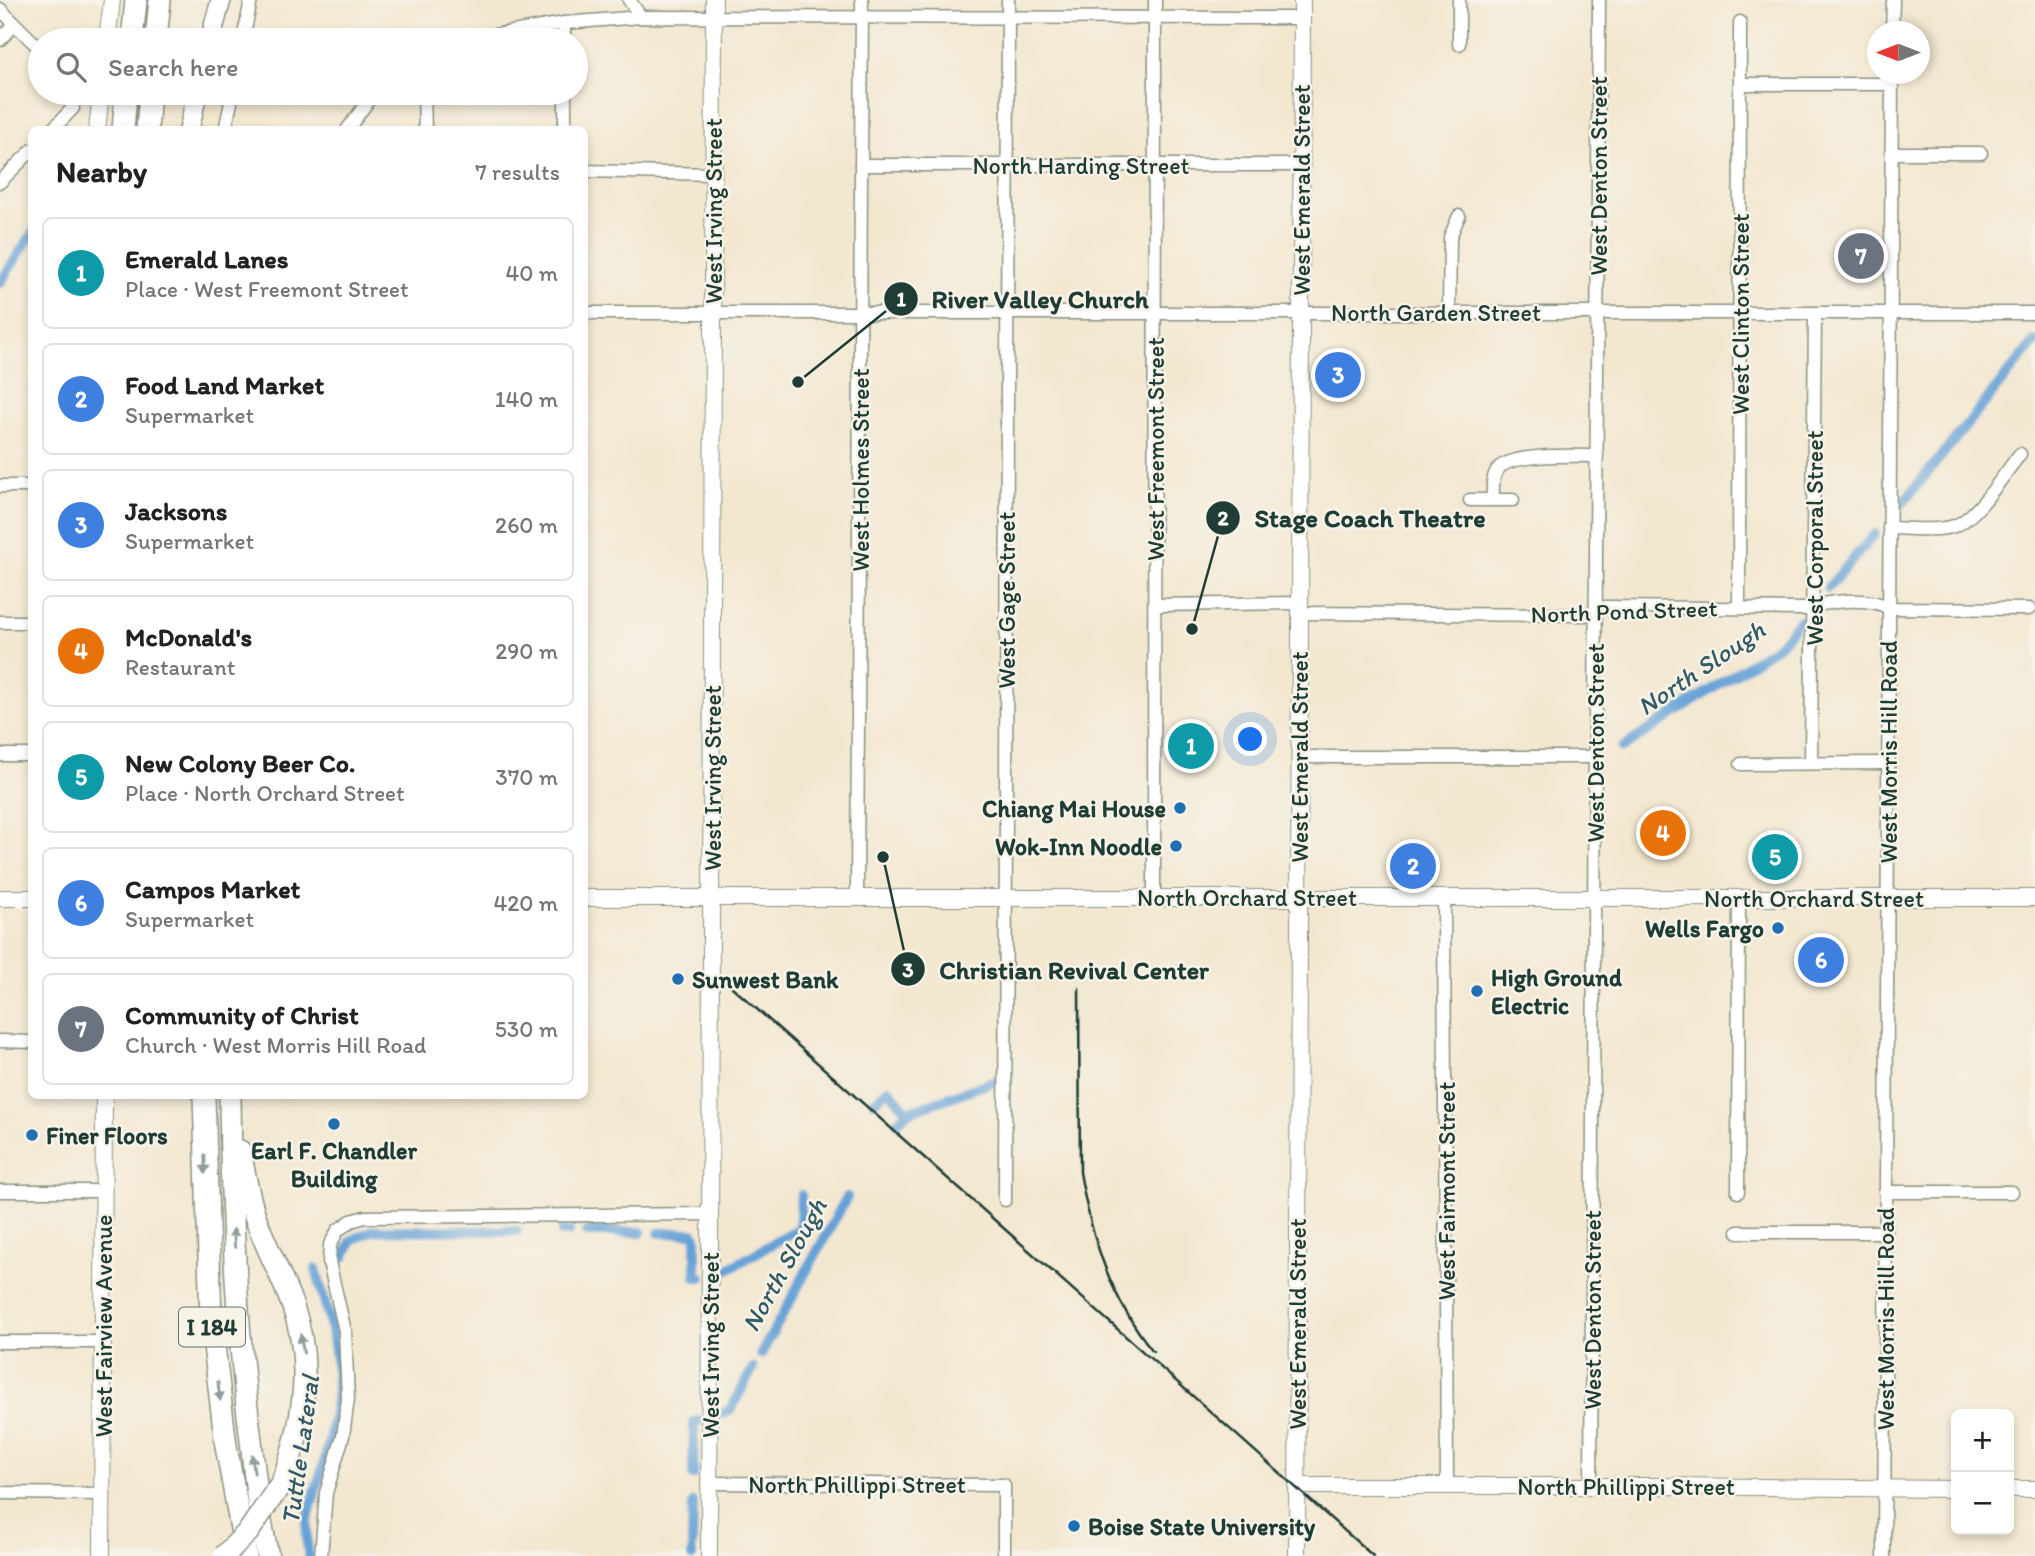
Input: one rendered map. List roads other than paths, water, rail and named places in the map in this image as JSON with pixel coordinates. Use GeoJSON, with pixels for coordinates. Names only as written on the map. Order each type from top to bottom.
{"type":"FeatureCollection","features":[{"type":"Feature","properties":{"kind":"highway"},"geometry":{"type":"LineString","coordinates":[[133,28],[136,0]]}},
{"type":"Feature","properties":{"kind":"highway"},"geometry":{"type":"LineString","coordinates":[[157,28],[160,0]]}},
{"type":"Feature","properties":{"kind":"highway"},"geometry":{"type":"LineString","coordinates":[[122,126],[125,105]]}},
{"type":"Feature","properties":{"kind":"highway"},"geometry":{"type":"LineString","coordinates":[[148,126],[149,105]]}},
{"type":"Feature","properties":{"kind":"highway","name":"I 184"},"geometry":{"type":"LineString","coordinates":[[204,1099],[211,1320],[226,1446],[246,1556]]}},
{"type":"Feature","properties":{"kind":"highway"},"geometry":{"type":"LineString","coordinates":[[224,1556],[249,1531],[282,1482],[296,1447],[306,1386],[303,1345],[293,1305],[257,1222],[231,1105]]}},
{"type":"Feature","properties":{"kind":"highway","name":"I 184"},"geometry":{"type":"LineString","coordinates":[[231,1105],[232,1211],[242,1371],[261,1525],[268,1556]]}},
{"type":"Feature","properties":{"kind":"main road"},"geometry":{"type":"LineString","coordinates":[[213,28],[221,0]]}},
{"type":"Feature","properties":{"kind":"main road"},"geometry":{"type":"LineString","coordinates":[[190,126],[194,105]]}},
{"type":"Feature","properties":{"kind":"street"},"geometry":{"type":"LineString","coordinates":[[108,28],[112,0]]}},
{"type":"Feature","properties":{"kind":"street"},"geometry":{"type":"LineString","coordinates":[[245,28],[251,0]]}},
{"type":"Feature","properties":{"kind":"street"},"geometry":{"type":"LineString","coordinates":[[629,0],[641,18]]}},
{"type":"Feature","properties":{"kind":"street","name":"West Irving Street"},"geometry":{"type":"LineString","coordinates":[[709,1556],[714,0]]}},
{"type":"Feature","properties":{"kind":"street","name":"West Holmes Street"},"geometry":{"type":"LineString","coordinates":[[857,897],[862,0]]}},
{"type":"Feature","properties":{"kind":"street","name":"West Gage Street"},"geometry":{"type":"LineString","coordinates":[[1005,1200],[1008,0]]}},
{"type":"Feature","properties":{"kind":"street","name":"West Freemont Street"},"geometry":{"type":"LineString","coordinates":[[1154,898],[1155,0]]}},
{"type":"Feature","properties":{"kind":"street","name":"West Emerald Street"},"geometry":{"type":"LineString","coordinates":[[1297,1556],[1302,0]]}},
{"type":"Feature","properties":{"kind":"street"},"geometry":{"type":"LineString","coordinates":[[1458,0],[1458,44]]}},
{"type":"Feature","properties":{"kind":"street","name":"West Denton Street"},"geometry":{"type":"LineString","coordinates":[[1591,1486],[1599,0]]}},
{"type":"Feature","properties":{"kind":"street"},"geometry":{"type":"LineString","coordinates":[[1892,21],[1893,0]]}},
{"type":"Feature","properties":{"kind":"street"},"geometry":{"type":"LineString","coordinates":[[0,9],[28,37]]}},
{"type":"Feature","properties":{"kind":"street"},"geometry":{"type":"LineString","coordinates":[[535,28],[564,23],[641,18],[714,17],[1301,18]]}},
{"type":"Feature","properties":{"kind":"street","name":"West Clinton Street"},"geometry":{"type":"LineString","coordinates":[[1739,607],[1740,22]]}},
{"type":"Feature","properties":{"kind":"street"},"geometry":{"type":"LineString","coordinates":[[564,23],[564,28]]}},
{"type":"Feature","properties":{"kind":"street"},"geometry":{"type":"LineString","coordinates":[[0,40],[15,24]]}},
{"type":"Feature","properties":{"kind":"street"},"geometry":{"type":"LineString","coordinates":[[1740,84],[1867,80]]}},
{"type":"Feature","properties":{"kind":"street","name":"West Morris Hill Road"},"geometry":{"type":"LineString","coordinates":[[1884,1556],[1892,84]]}},
{"type":"Feature","properties":{"kind":"street"},"geometry":{"type":"LineString","coordinates":[[56,126],[73,108],[72,105]]}},
{"type":"Feature","properties":{"kind":"street"},"geometry":{"type":"LineString","coordinates":[[97,126],[100,105]]}},
{"type":"Feature","properties":{"kind":"street"},"geometry":{"type":"LineString","coordinates":[[226,126],[230,105]]}},
{"type":"Feature","properties":{"kind":"street"},"geometry":{"type":"LineString","coordinates":[[350,126],[365,105]]}},
{"type":"Feature","properties":{"kind":"street"},"geometry":{"type":"LineString","coordinates":[[424,105],[425,126]]}},
{"type":"Feature","properties":{"kind":"street"},"geometry":{"type":"LineString","coordinates":[[565,105],[565,126]]}},
{"type":"Feature","properties":{"kind":"street"},"geometry":{"type":"LineString","coordinates":[[1892,153],[1981,153]]}},
{"type":"Feature","properties":{"kind":"street"},"geometry":{"type":"LineString","coordinates":[[0,183],[28,154]]}},
{"type":"Feature","properties":{"kind":"street","name":"North Harding Street"},"geometry":{"type":"LineString","coordinates":[[861,165],[1301,165]]}},
{"type":"Feature","properties":{"kind":"street"},"geometry":{"type":"LineString","coordinates":[[588,171],[713,174]]}},
{"type":"Feature","properties":{"kind":"street"},"geometry":{"type":"LineString","coordinates":[[1449,312],[1450,237],[1459,216]]}},
{"type":"Feature","properties":{"kind":"street","name":"North Garden Street"},"geometry":{"type":"LineString","coordinates":[[588,313],[2035,313]]}},
{"type":"Feature","properties":{"kind":"street","name":"West Corporal Street"},"geometry":{"type":"LineString","coordinates":[[1811,763],[1815,313]]}},
{"type":"Feature","properties":{"kind":"street"},"geometry":{"type":"LineString","coordinates":[[1889,528],[1957,526],[1973,512],[2020,454]]}},
{"type":"Feature","properties":{"kind":"street"},"geometry":{"type":"LineString","coordinates":[[1493,500],[1496,470],[1505,463],[1545,456],[1597,456]]}},
{"type":"Feature","properties":{"kind":"street"},"geometry":{"type":"LineString","coordinates":[[0,486],[28,486]]}},
{"type":"Feature","properties":{"kind":"street"},"geometry":{"type":"LineString","coordinates":[[1470,500],[1513,500]]}},
{"type":"Feature","properties":{"kind":"street","name":"North Pond Street"},"geometry":{"type":"LineString","coordinates":[[1155,605],[1585,615],[1605,607],[1805,609],[1824,602],[1880,603],[1889,608],[2029,609]]}},
{"type":"Feature","properties":{"kind":"street"},"geometry":{"type":"LineString","coordinates":[[0,622],[28,622]]}},
{"type":"Feature","properties":{"kind":"street"},"geometry":{"type":"LineString","coordinates":[[0,754],[28,755]]}},
{"type":"Feature","properties":{"kind":"street"},"geometry":{"type":"LineString","coordinates":[[1299,757],[1595,757]]}},
{"type":"Feature","properties":{"kind":"street"},"geometry":{"type":"LineString","coordinates":[[1741,764],[1887,763]]}},
{"type":"Feature","properties":{"kind":"street"},"geometry":{"type":"LineString","coordinates":[[0,898],[28,898]]}},
{"type":"Feature","properties":{"kind":"street","name":"North Orchard Street"},"geometry":{"type":"LineString","coordinates":[[588,898],[2035,898]]}},
{"type":"Feature","properties":{"kind":"street","name":"West Fairmont Street"},"geometry":{"type":"LineString","coordinates":[[1444,898],[1447,1485]]}},
{"type":"Feature","properties":{"kind":"street"},"geometry":{"type":"LineString","coordinates":[[1738,1192],[1740,898]]}},
{"type":"Feature","properties":{"kind":"street"},"geometry":{"type":"LineString","coordinates":[[0,1041],[28,1042]]}},
{"type":"Feature","properties":{"kind":"street","name":"West Fairview Avenue"},"geometry":{"type":"LineString","coordinates":[[102,1556],[104,1099]]}},
{"type":"Feature","properties":{"kind":"street"},"geometry":{"type":"LineString","coordinates":[[0,1191],[104,1191]]}},
{"type":"Feature","properties":{"kind":"street"},"geometry":{"type":"LineString","coordinates":[[1885,1192],[2012,1192]]}},
{"type":"Feature","properties":{"kind":"street"},"geometry":{"type":"LineString","coordinates":[[321,1556],[326,1493],[343,1436],[348,1399],[345,1331],[329,1262],[330,1245],[338,1230],[351,1221],[365,1217],[710,1214]]}},
{"type":"Feature","properties":{"kind":"street"},"geometry":{"type":"LineString","coordinates":[[1738,1232],[1885,1232]]}},
{"type":"Feature","properties":{"kind":"street"},"geometry":{"type":"LineString","coordinates":[[0,1342],[103,1342]]}},
{"type":"Feature","properties":{"kind":"street","name":"North Phillippi Street"},"geometry":{"type":"LineString","coordinates":[[710,1483],[1004,1485],[1004,1556]]}},
{"type":"Feature","properties":{"kind":"street","name":"North Phillippi Street"},"geometry":{"type":"LineString","coordinates":[[1297,1486],[1951,1489]]}},
{"type":"Feature","properties":{"kind":"street"},"geometry":{"type":"LineString","coordinates":[[2014,1489],[2035,1489]]}},
{"type":"Feature","properties":{"kind":"street"},"geometry":{"type":"LineString","coordinates":[[0,1493],[102,1493]]}},
{"type":"Feature","properties":{"kind":"waterway"},"geometry":{"type":"LineString","coordinates":[[0,283],[28,240]]}},
{"type":"Feature","properties":{"kind":"waterway","name":"North Slough"},"geometry":{"type":"LineString","coordinates":[[1902,504],[2035,341]]}},
{"type":"Feature","properties":{"kind":"waterway","name":"North Slough"},"geometry":{"type":"LineString","coordinates":[[1828,588],[1875,534]]}},
{"type":"Feature","properties":{"kind":"waterway","name":"North Slough"},"geometry":{"type":"LineString","coordinates":[[1622,748],[1779,645],[1800,620]]}},
{"type":"Feature","properties":{"kind":"waterway","name":"North Slough"},"geometry":{"type":"LineString","coordinates":[[897,1122],[908,1112],[998,1080]]}},
{"type":"Feature","properties":{"kind":"waterway","name":"Tuttle Lateral"},"geometry":{"type":"LineString","coordinates":[[874,1102],[888,1089],[908,1112]]}},
{"type":"Feature","properties":{"kind":"waterway","name":"Tuttle Lateral"},"geometry":{"type":"LineString","coordinates":[[723,1272],[800,1228],[801,1195]]}},
{"type":"Feature","properties":{"kind":"waterway","name":"North Slough"},"geometry":{"type":"LineString","coordinates":[[761,1354],[847,1197]]}},
{"type":"Feature","properties":{"kind":"waterway","name":"Tuttle Lateral"},"geometry":{"type":"LineString","coordinates":[[344,1257],[352,1240],[374,1230],[517,1231]]}},
{"type":"Feature","properties":{"kind":"waterway","name":"Tuttle Lateral"},"geometry":{"type":"LineString","coordinates":[[562,1232],[569,1232]]}},
{"type":"Feature","properties":{"kind":"waterway","name":"Tuttle Lateral"},"geometry":{"type":"LineString","coordinates":[[587,1232],[641,1232]]}},
{"type":"Feature","properties":{"kind":"waterway","name":"Tuttle Lateral"},"geometry":{"type":"LineString","coordinates":[[659,1233],[693,1233],[696,1237],[696,1277],[701,1277]]}},
{"type":"Feature","properties":{"kind":"waterway","name":"Tuttle Lateral"},"geometry":{"type":"LineString","coordinates":[[309,1556],[308,1518],[326,1456],[337,1385],[335,1351],[316,1269]]}},
{"type":"Feature","properties":{"kind":"waterway","name":"North Slough"},"geometry":{"type":"LineString","coordinates":[[723,1414],[731,1409],[753,1368]]}},
{"type":"Feature","properties":{"kind":"waterway","name":"North Slough"},"geometry":{"type":"LineString","coordinates":[[693,1475],[694,1422],[700,1420]]}},
{"type":"Feature","properties":{"kind":"waterway","name":"North Slough"},"geometry":{"type":"LineString","coordinates":[[692,1544],[693,1503]]}},
{"type":"Feature","properties":{"kind":"railway"},"geometry":{"type":"LineString","coordinates":[[732,987],[1373,1556]]}},
{"type":"Feature","properties":{"kind":"railway"},"geometry":{"type":"LineString","coordinates":[[1079,988],[1080,1172],[1090,1220],[1105,1267],[1125,1311],[1153,1351]]}},
{"type":"Feature","properties":{"kind":"place","name":"Community of Christ"},"geometry":{"type":"Point","coordinates":[1861,256]}},
{"type":"Feature","properties":{"kind":"place","name":"Jacksons"},"geometry":{"type":"Point","coordinates":[1338,375]}},
{"type":"Feature","properties":{"kind":"place","name":"River Valley Church"},"geometry":{"type":"Point","coordinates":[798,382]}},
{"type":"Feature","properties":{"kind":"place","name":"Stage Coach Theatre"},"geometry":{"type":"Point","coordinates":[1192,629]}},
{"type":"Feature","properties":{"kind":"place","name":"Emerald Lanes"},"geometry":{"type":"Point","coordinates":[1191,746]}},
{"type":"Feature","properties":{"kind":"place","name":"Chiang Mai House"},"geometry":{"type":"Point","coordinates":[1180,808]}},
{"type":"Feature","properties":{"kind":"place","name":"McDonald's"},"geometry":{"type":"Point","coordinates":[1663,833]}},
{"type":"Feature","properties":{"kind":"place","name":"Wok-Inn Noodle"},"geometry":{"type":"Point","coordinates":[1176,846]}},
{"type":"Feature","properties":{"kind":"place","name":"Christian Revival Center"},"geometry":{"type":"Point","coordinates":[883,857]}},
{"type":"Feature","properties":{"kind":"place","name":"New Colony Beer Co."},"geometry":{"type":"Point","coordinates":[1775,857]}},
{"type":"Feature","properties":{"kind":"place","name":"Food Land Market"},"geometry":{"type":"Point","coordinates":[1413,866]}},
{"type":"Feature","properties":{"kind":"place","name":"Wells Fargo"},"geometry":{"type":"Point","coordinates":[1778,928]}},
{"type":"Feature","properties":{"kind":"place","name":"Campos Market"},"geometry":{"type":"Point","coordinates":[1821,960]}},
{"type":"Feature","properties":{"kind":"place","name":"Sunwest Bank"},"geometry":{"type":"Point","coordinates":[678,979]}},
{"type":"Feature","properties":{"kind":"place","name":"High Ground Electric"},"geometry":{"type":"Point","coordinates":[1477,991]}},
{"type":"Feature","properties":{"kind":"place","name":"Earl F. Chandler Building"},"geometry":{"type":"Point","coordinates":[334,1124]}},
{"type":"Feature","properties":{"kind":"place","name":"Finer Floors"},"geometry":{"type":"Point","coordinates":[32,1135]}},
{"type":"Feature","properties":{"kind":"place","name":"Boise State University"},"geometry":{"type":"Point","coordinates":[1074,1526]}}]}
